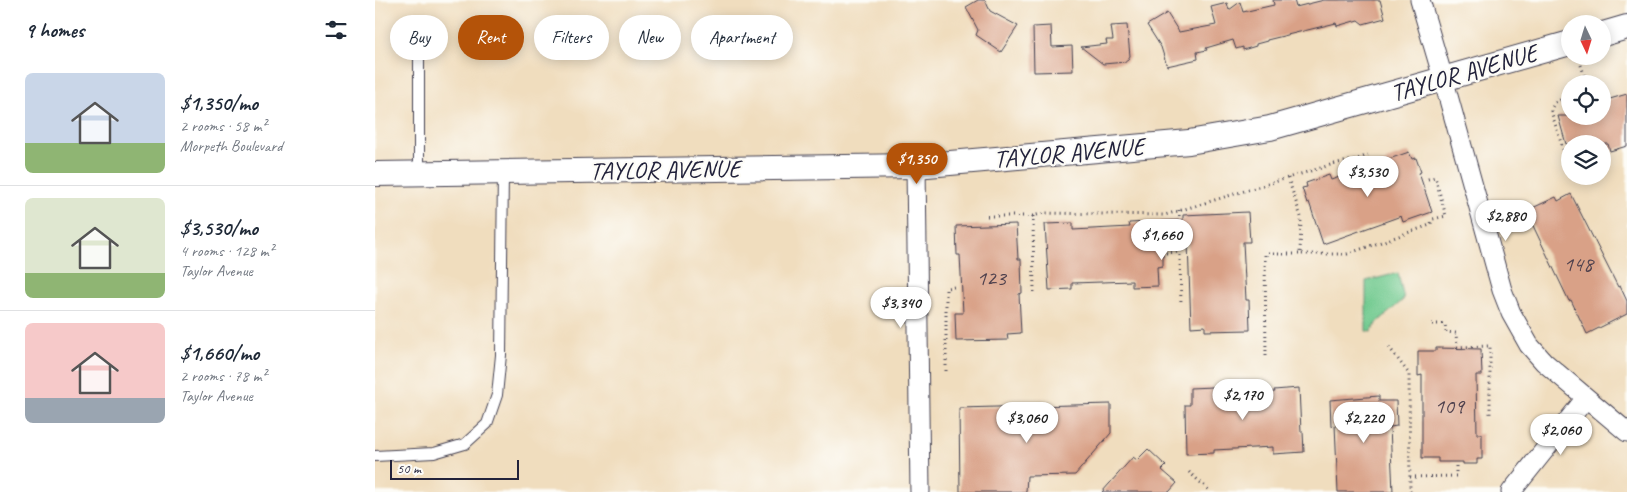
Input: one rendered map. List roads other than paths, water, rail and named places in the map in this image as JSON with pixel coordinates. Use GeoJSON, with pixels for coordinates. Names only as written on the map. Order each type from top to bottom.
{"type":"FeatureCollection","features":[{"type":"Feature","properties":{"kind":"street"},"geometry":{"type":"LineString","coordinates":[[1420,0],[1501,290],[1511,313],[1529,345],[1545,362],[1627,432]]}},
{"type":"Feature","properties":{"kind":"street"},"geometry":{"type":"LineString","coordinates":[[1611,32],[1627,27]]}},
{"type":"Feature","properties":{"kind":"street","name":"TAYLOR AVENUE"},"geometry":{"type":"LineString","coordinates":[[375,174],[916,166],[1189,142],[1270,128],[1561,45]]}},
{"type":"Feature","properties":{"kind":"street"},"geometry":{"type":"LineString","coordinates":[[916,166],[920,492]]}},
{"type":"Feature","properties":{"kind":"street"},"geometry":{"type":"LineString","coordinates":[[1511,492],[1586,398]]}},
{"type":"Feature","properties":{"kind":"lane"},"geometry":{"type":"LineString","coordinates":[[419,60],[419,173]]}},
{"type":"Feature","properties":{"kind":"lane"},"geometry":{"type":"LineString","coordinates":[[375,456],[434,453],[465,444],[487,424],[497,395],[501,355],[503,172]]}}]}
